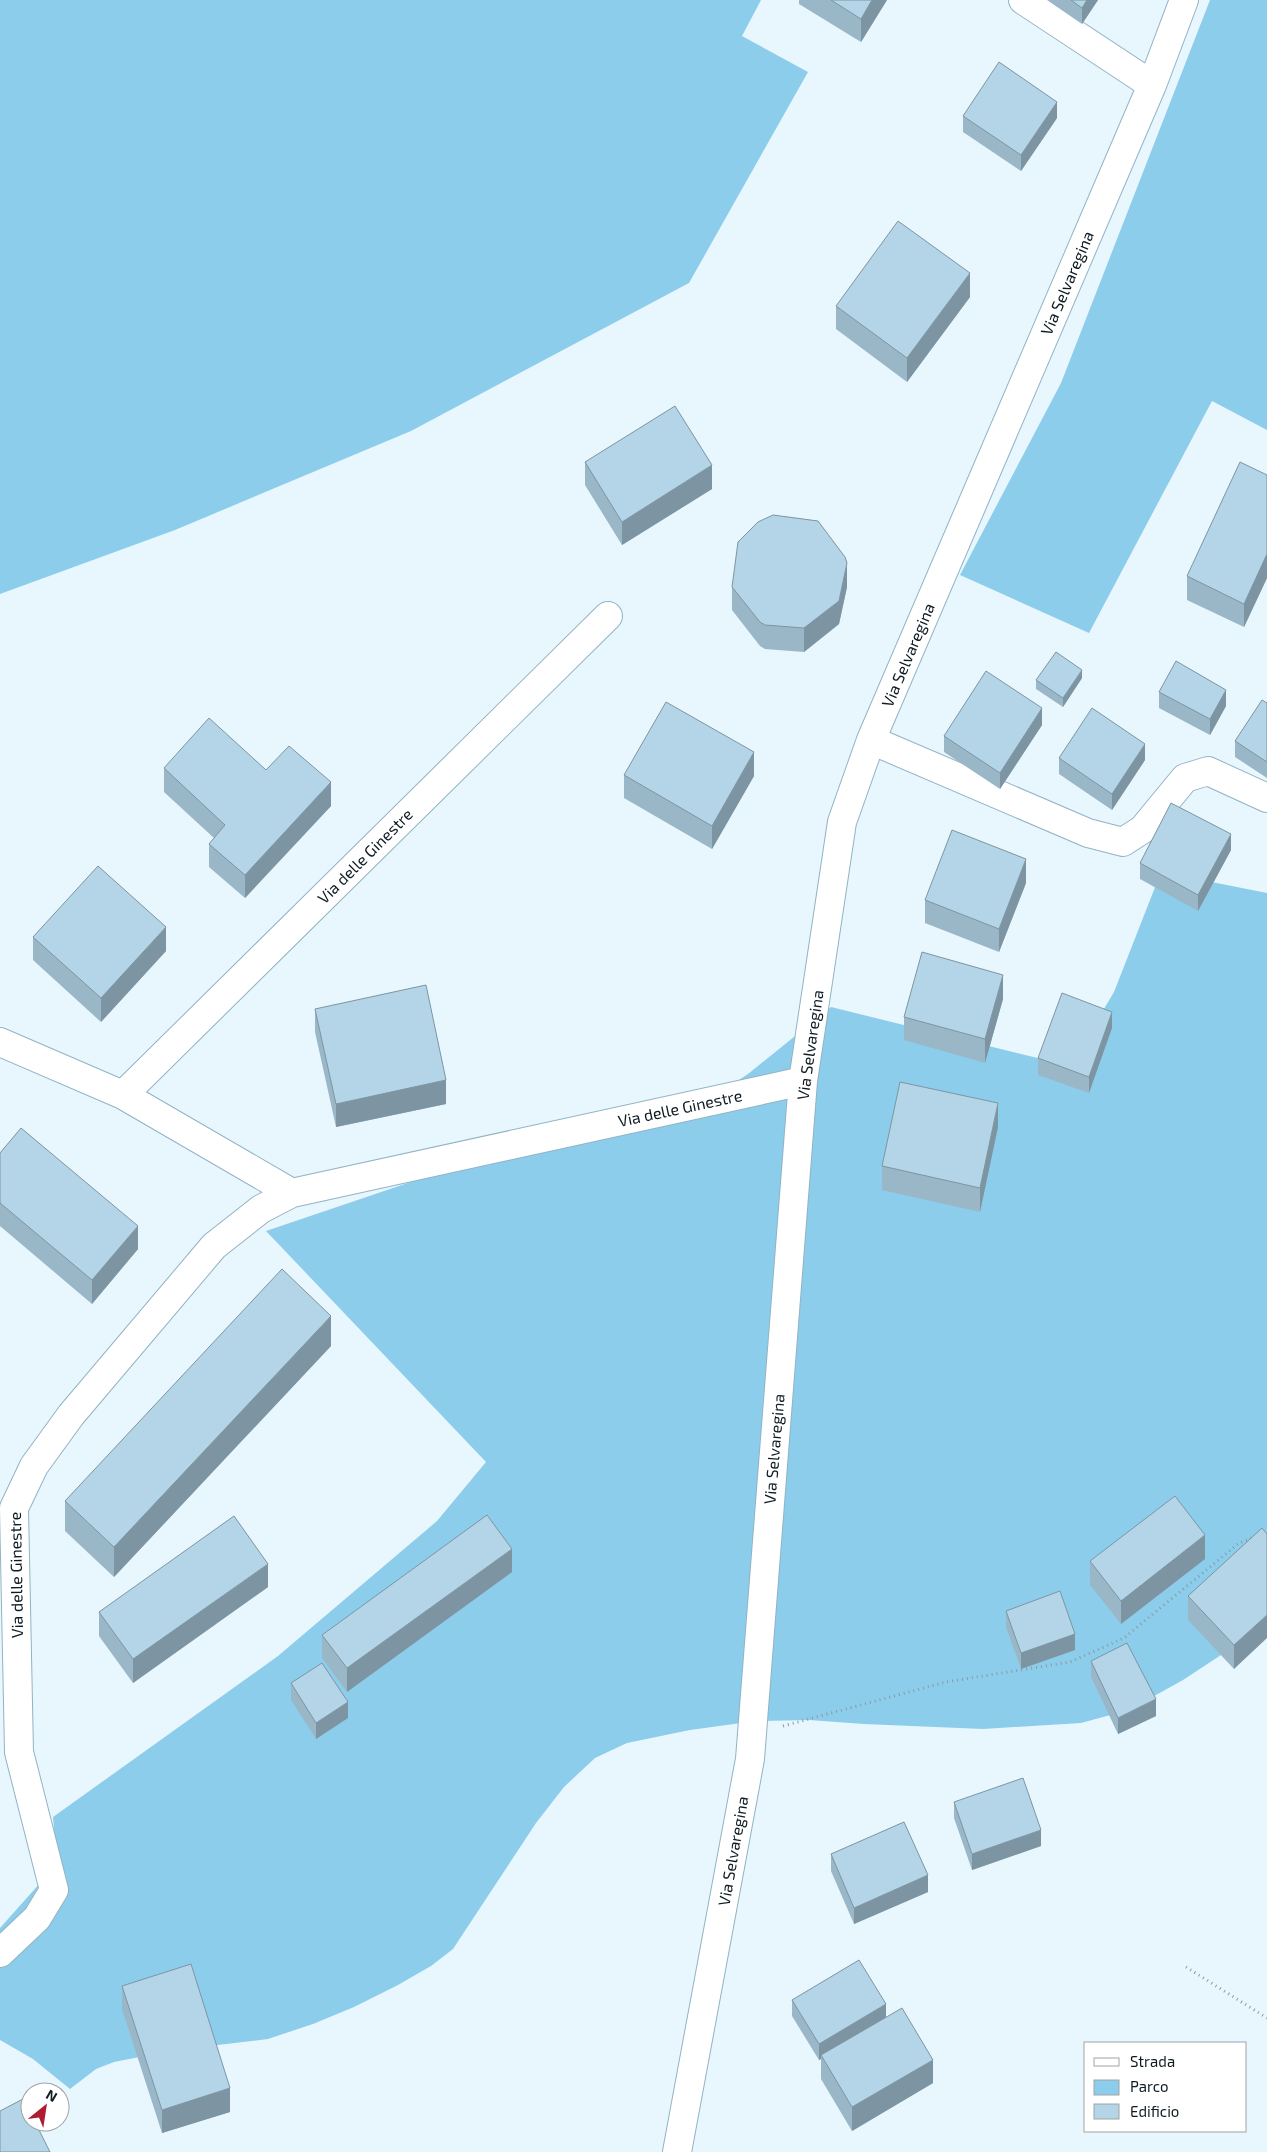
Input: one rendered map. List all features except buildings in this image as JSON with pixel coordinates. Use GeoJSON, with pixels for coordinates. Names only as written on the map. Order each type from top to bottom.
{"type":"FeatureCollection","features":[{"type":"Feature","properties":{"kind":"street"},"geometry":{"type":"LineString","coordinates":[[1023,0],[1152,86]]}},
{"type":"Feature","properties":{"kind":"street","name":"Via Selvaregina"},"geometry":{"type":"LineString","coordinates":[[677,2152],[748,1769],[803,1081],[842,822],[871,740],[1152,86],[1184,0]]}},
{"type":"Feature","properties":{"kind":"street","name":"Via delle Ginestre"},"geometry":{"type":"LineString","coordinates":[[123,1095],[608,616]]}},
{"type":"Feature","properties":{"kind":"street"},"geometry":{"type":"LineString","coordinates":[[871,740],[1088,833],[1123,842],[1143,829],[1186,778],[1208,770],[1267,798]]}},
{"type":"Feature","properties":{"kind":"street"},"geometry":{"type":"LineString","coordinates":[[0,1042],[123,1095],[292,1194]]}},
{"type":"Feature","properties":{"kind":"street","name":"Via delle Ginestre"},"geometry":{"type":"LineString","coordinates":[[0,1953],[38,1918],[54,1890],[10,1754],[14,1508],[34,1466],[70,1416],[214,1246],[261,1209],[292,1194],[803,1081]]}},
{"type":"Feature","properties":{"kind":"path"},"geometry":{"type":"LineString","coordinates":[[752,1734],[946,1682],[1070,1662],[1124,1638],[1239,1543],[1260,1535]]}},
{"type":"Feature","properties":{"kind":"path"},"geometry":{"type":"LineString","coordinates":[[1186,1967],[1267,2018]]}},
{"type":"Feature","properties":{"kind":"green space"},"geometry":{"type":"Polygon","coordinates":[[[0,0],[761,0],[742,36],[808,72],[689,283],[411,431],[175,530],[0,594],[0,0]]]}},
{"type":"Feature","properties":{"kind":"green space"},"geometry":{"type":"Polygon","coordinates":[[[1210,0],[1267,0],[1267,430],[1212,401],[1089,633],[960,575],[1061,383],[1210,0]]]}},
{"type":"Feature","properties":{"kind":"green space"},"geometry":{"type":"Polygon","coordinates":[[[1161,872],[1267,893],[1267,1614],[1221,1655],[1183,1680],[1129,1710],[1081,1723],[983,1729],[809,1720],[756,1721],[690,1730],[627,1743],[595,1758],[564,1787],[536,1823],[453,1949],[431,1966],[398,1985],[354,2007],[313,2024],[268,2039],[175,2050],[114,2062],[96,2069],[70,2089],[70,2082],[61,2082],[33,2059],[0,2040],[0,1928],[57,1864],[53,1817],[278,1656],[437,1521],[486,1462],[266,1231],[452,1168],[707,1101],[748,1074],[831,1007],[1070,1066],[1114,992],[1161,872]]]}}]}
